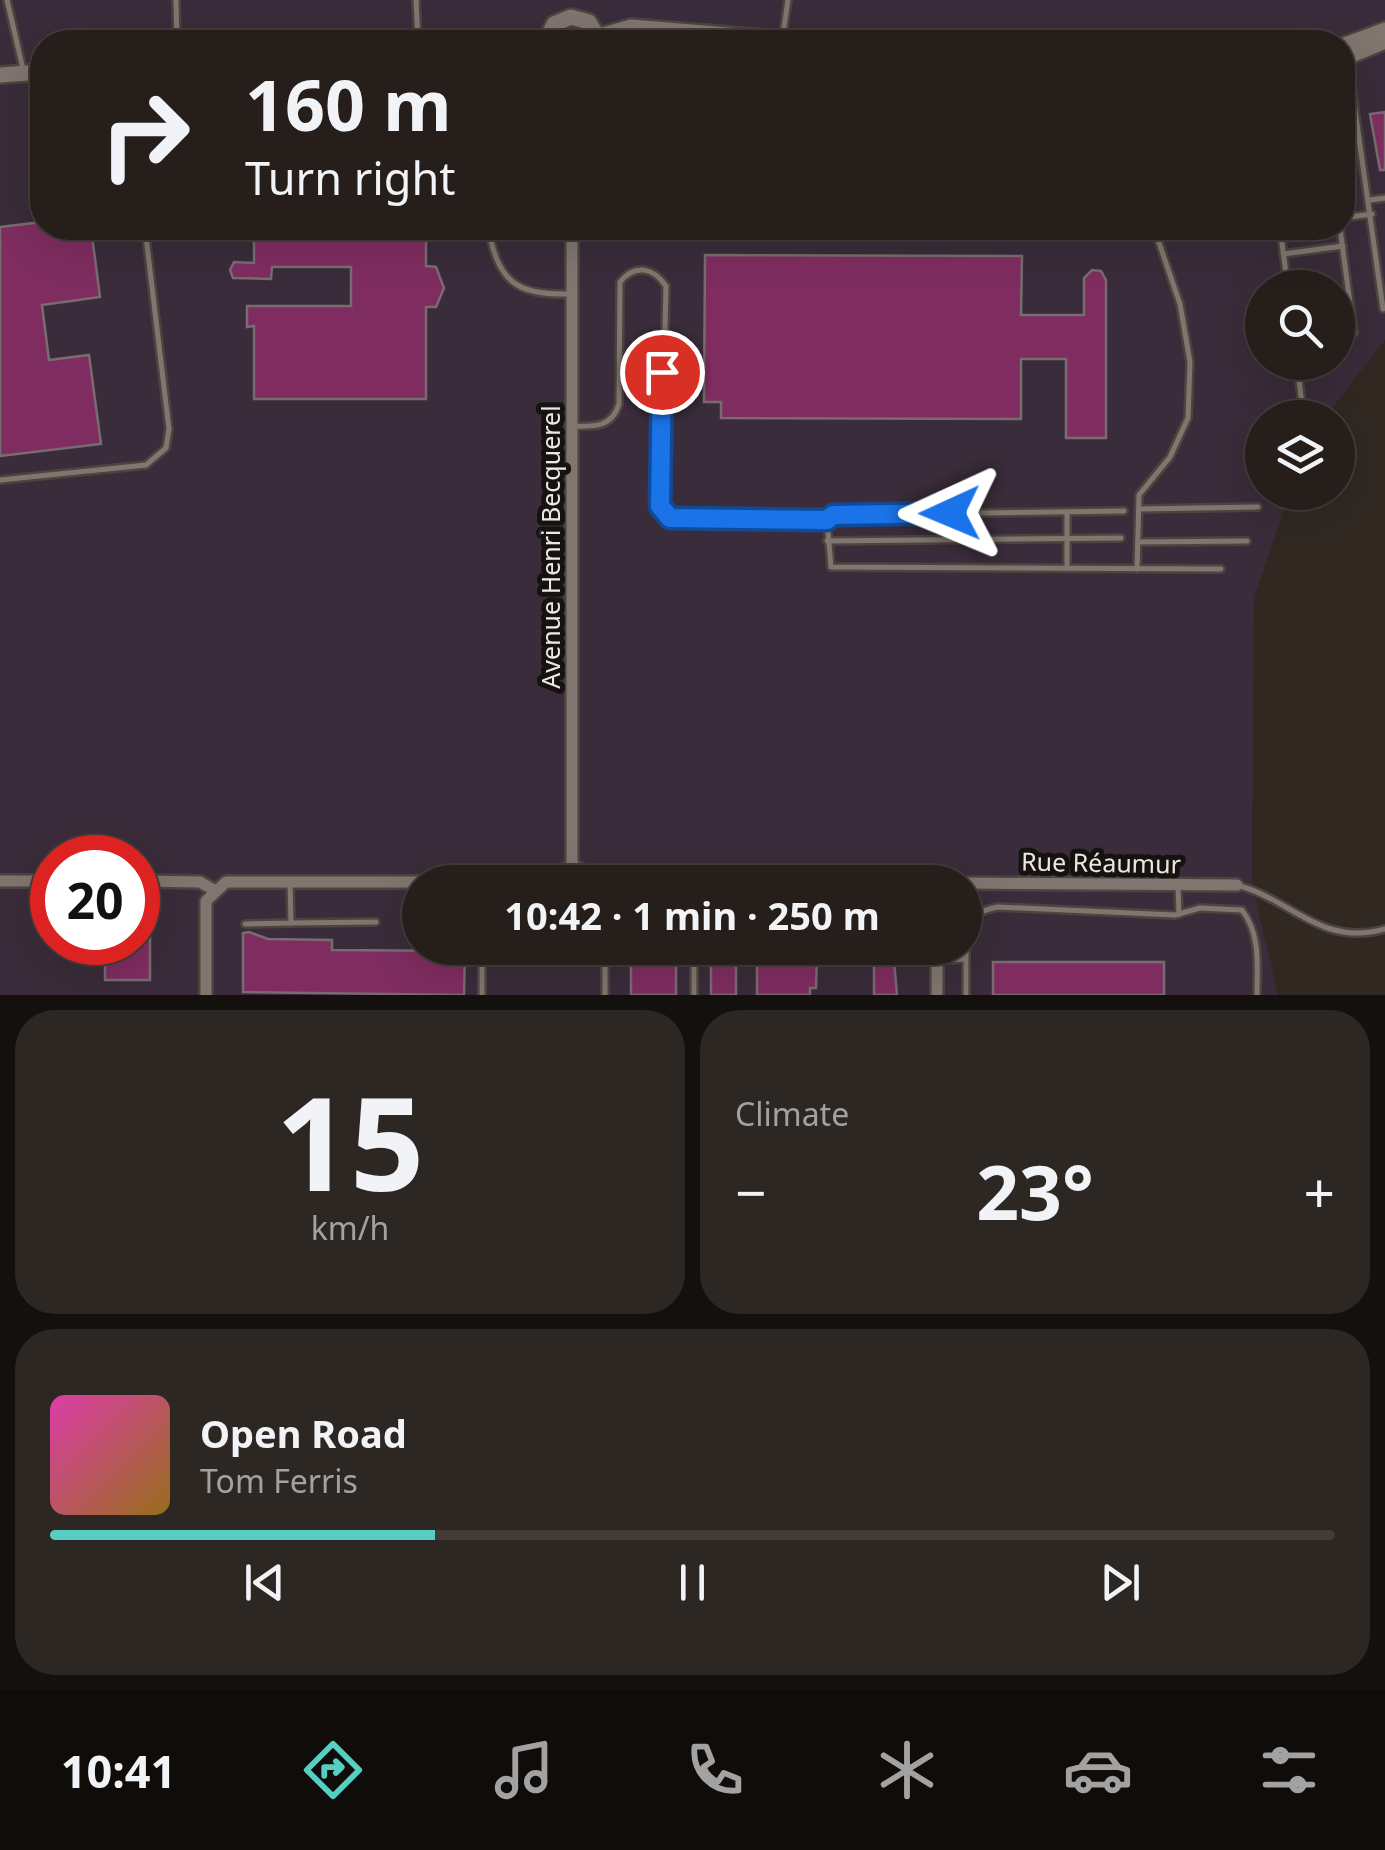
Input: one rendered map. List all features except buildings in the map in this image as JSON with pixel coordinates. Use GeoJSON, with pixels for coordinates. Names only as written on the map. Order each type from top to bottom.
{"type":"FeatureCollection","features":[{"type":"Feature","properties":{"kind":"street"},"geometry":{"type":"LineString","coordinates":[[551,30],[554,24],[571,18],[588,22],[594,30]]}},
{"type":"Feature","properties":{"kind":"street"},"geometry":{"type":"LineString","coordinates":[[623,30],[630,27],[676,30]]}},
{"type":"Feature","properties":{"kind":"street"},"geometry":{"type":"LineString","coordinates":[[1355,48],[1385,30]]}},
{"type":"Feature","properties":{"kind":"street"},"geometry":{"type":"LineString","coordinates":[[1355,51],[1385,41]]}},
{"type":"Feature","properties":{"kind":"street"},"geometry":{"type":"LineString","coordinates":[[0,75],[30,72]]}},
{"type":"Feature","properties":{"kind":"street","name":"Avenue Henri Becquerel"},"geometry":{"type":"LineString","coordinates":[[572,240],[572,865]]}},
{"type":"Feature","properties":{"kind":"street"},"geometry":{"type":"LineString","coordinates":[[0,882],[30,881]]}},
{"type":"Feature","properties":{"kind":"street"},"geometry":{"type":"LineString","coordinates":[[160,881],[200,882],[214,890]]}},
{"type":"Feature","properties":{"kind":"street"},"geometry":{"type":"LineString","coordinates":[[206,995],[206,901],[226,882],[402,882]]}},
{"type":"Feature","properties":{"kind":"street","name":"Rue Réaumur"},"geometry":{"type":"LineString","coordinates":[[982,883],[1237,885]]}},
{"type":"Feature","properties":{"kind":"street"},"geometry":{"type":"LineString","coordinates":[[937,965],[937,995]]}},
{"type":"Feature","properties":{"kind":"lane"},"geometry":{"type":"LineString","coordinates":[[7,0],[24,72]]}},
{"type":"Feature","properties":{"kind":"lane"},"geometry":{"type":"LineString","coordinates":[[176,0],[177,30]]}},
{"type":"Feature","properties":{"kind":"lane"},"geometry":{"type":"LineString","coordinates":[[416,0],[417,30]]}},
{"type":"Feature","properties":{"kind":"lane"},"geometry":{"type":"LineString","coordinates":[[784,30],[788,0]]}},
{"type":"Feature","properties":{"kind":"lane"},"geometry":{"type":"LineString","coordinates":[[1355,116],[1383,308]]}},
{"type":"Feature","properties":{"kind":"lane"},"geometry":{"type":"LineString","coordinates":[[1370,200],[1385,198]]}},
{"type":"Feature","properties":{"kind":"lane"},"geometry":{"type":"LineString","coordinates":[[1355,216],[1372,214]]}},
{"type":"Feature","properties":{"kind":"lane"},"geometry":{"type":"LineString","coordinates":[[0,480],[146,465],[166,448],[169,430],[146,240]]}},
{"type":"Feature","properties":{"kind":"lane"},"geometry":{"type":"LineString","coordinates":[[490,240],[494,259],[512,284],[539,294],[572,294]]}},
{"type":"Feature","properties":{"kind":"lane"},"geometry":{"type":"LineString","coordinates":[[1138,569],[1139,495],[1170,457],[1188,418],[1190,362],[1180,304],[1158,240]]}},
{"type":"Feature","properties":{"kind":"lane"},"geometry":{"type":"LineString","coordinates":[[1282,240],[1286,270]]}},
{"type":"Feature","properties":{"kind":"lane"},"geometry":{"type":"LineString","coordinates":[[1341,240],[1345,270]]}},
{"type":"Feature","properties":{"kind":"lane"},"geometry":{"type":"LineString","coordinates":[[1284,254],[1342,246]]}},
{"type":"Feature","properties":{"kind":"lane"},"geometry":{"type":"LineString","coordinates":[[572,426],[602,426],[615,417],[619,404],[620,282],[634,270],[655,272],[666,286],[660,506],[670,518],[827,520],[833,515],[1124,511]]}},
{"type":"Feature","properties":{"kind":"lane"},"geometry":{"type":"LineString","coordinates":[[1139,509],[1245,507]]}},
{"type":"Feature","properties":{"kind":"lane"},"geometry":{"type":"LineString","coordinates":[[1067,512],[1067,568]]}},
{"type":"Feature","properties":{"kind":"lane"},"geometry":{"type":"LineString","coordinates":[[827,520],[831,567],[1221,569]]}},
{"type":"Feature","properties":{"kind":"lane"},"geometry":{"type":"LineString","coordinates":[[828,541],[1121,538]]}},
{"type":"Feature","properties":{"kind":"lane"},"geometry":{"type":"LineString","coordinates":[[1138,542],[1247,540]]}},
{"type":"Feature","properties":{"kind":"lane"},"geometry":{"type":"LineString","coordinates":[[290,882],[291,922]]}},
{"type":"Feature","properties":{"kind":"lane"},"geometry":{"type":"LineString","coordinates":[[1178,885],[1179,914]]}},
{"type":"Feature","properties":{"kind":"lane"},"geometry":{"type":"LineString","coordinates":[[1237,885],[1260,892],[1328,930],[1370,933],[1385,928]]}},
{"type":"Feature","properties":{"kind":"lane"},"geometry":{"type":"LineString","coordinates":[[982,910],[998,907],[1179,914],[1200,908],[1242,910],[1252,923],[1257,946],[1257,995]]}},
{"type":"Feature","properties":{"kind":"lane"},"geometry":{"type":"LineString","coordinates":[[245,924],[376,922]]}},
{"type":"Feature","properties":{"kind":"lane"},"geometry":{"type":"LineString","coordinates":[[482,965],[482,995]]}},
{"type":"Feature","properties":{"kind":"lane"},"geometry":{"type":"LineString","coordinates":[[604,995],[605,965]]}},
{"type":"Feature","properties":{"kind":"lane"},"geometry":{"type":"LineString","coordinates":[[694,965],[694,995]]}},
{"type":"Feature","properties":{"kind":"lane"},"geometry":{"type":"LineString","coordinates":[[966,965],[966,995]]}},
{"type":"Feature","properties":{"kind":"shaded area"},"geometry":{"type":"Polygon","coordinates":[[[0,0],[1385,0],[1385,340],[1355,378],[1355,270],[1245,270],[1245,380],[1354,380],[1338,400],[1245,400],[1245,510],[1284,510],[1254,597],[1252,884],[1278,995],[0,995],[0,0]]]}},
{"type":"Feature","properties":{"kind":"route"},"geometry":{"type":"LineString","coordinates":[[662,372],[660,506],[670,518],[827,520],[833,515],[950,513]]}}]}
